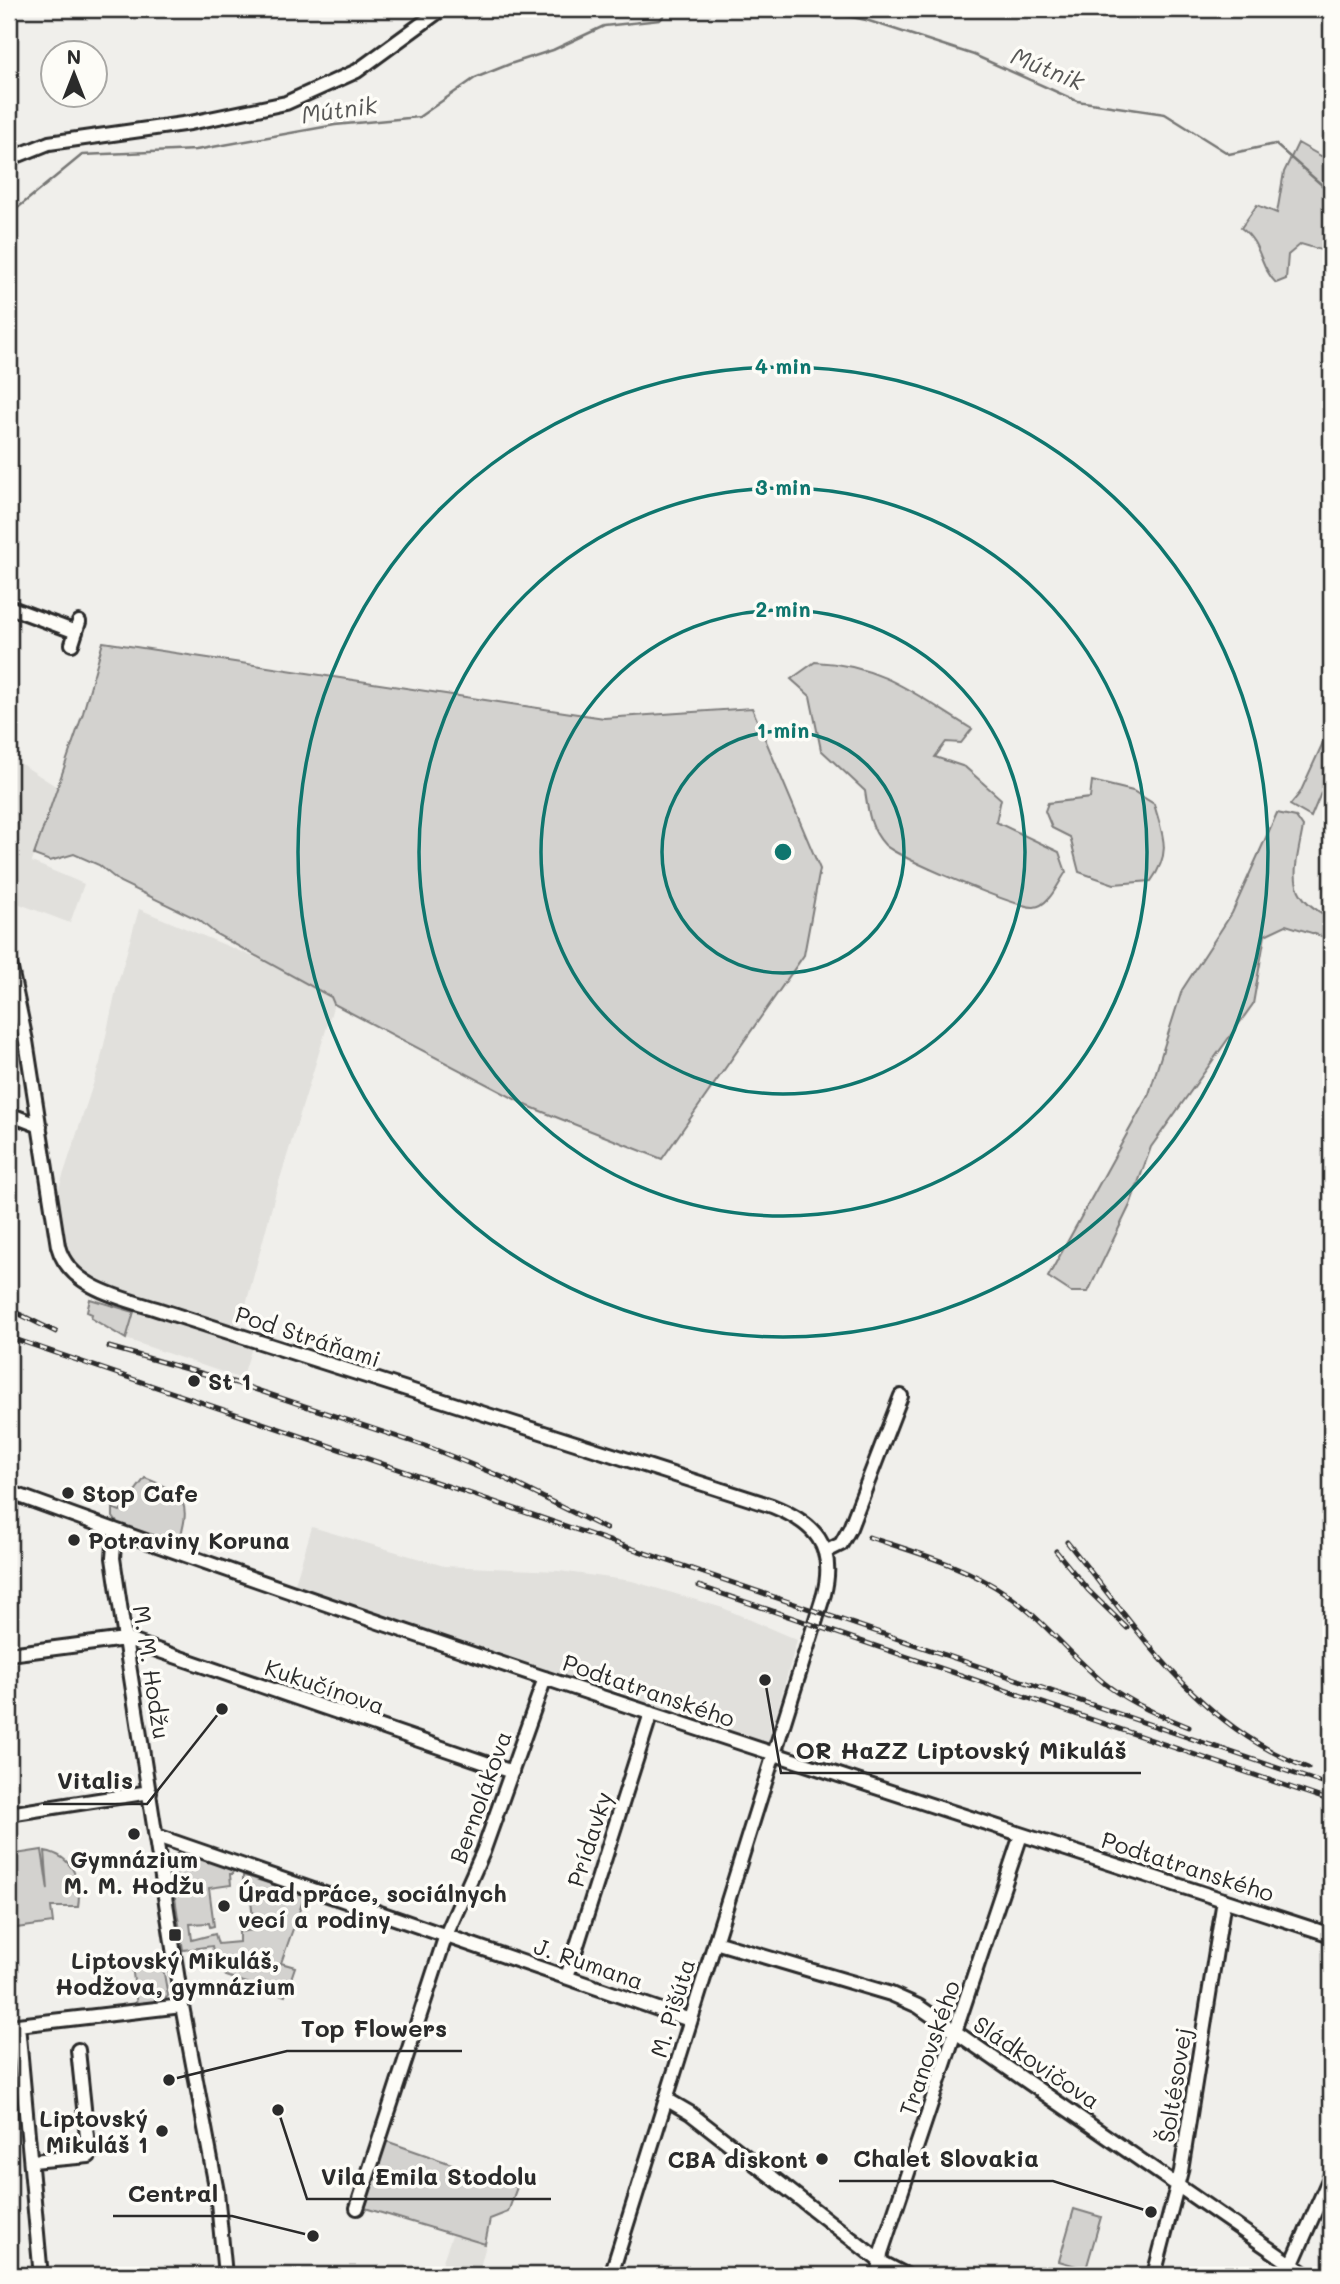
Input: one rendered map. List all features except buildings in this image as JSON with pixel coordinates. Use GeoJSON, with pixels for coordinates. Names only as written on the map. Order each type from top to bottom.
{"type":"FeatureCollection","features":[{"type":"Feature","properties":{"kind":"street"},"geometry":{"type":"LineString","coordinates":[[9,159],[21,152],[58,141],[190,123],[286,103],[336,82],[368,64],[442,9]]}},
{"type":"Feature","properties":{"kind":"street"},"geometry":{"type":"LineString","coordinates":[[9,607],[76,633]]}},
{"type":"Feature","properties":{"kind":"street","name":"Pod Stráňami"},"geometry":{"type":"LineString","coordinates":[[9,959],[40,1126],[60,1255],[80,1279],[163,1311],[772,1506],[808,1525],[825,1552]]}},
{"type":"Feature","properties":{"kind":"street"},"geometry":{"type":"LineString","coordinates":[[9,1114],[40,1126]]}},
{"type":"Feature","properties":{"kind":"street"},"geometry":{"type":"LineString","coordinates":[[774,1754],[828,1579],[825,1552],[836,1548],[845,1538],[901,1396]]}},
{"type":"Feature","properties":{"kind":"street","name":"Podtatranského"},"geometry":{"type":"LineString","coordinates":[[9,1492],[115,1532],[545,1678],[1331,1935]]}},
{"type":"Feature","properties":{"kind":"street","name":"M. M. Hodžu"},"geometry":{"type":"LineString","coordinates":[[115,1532],[113,1559],[182,2006],[217,2192],[225,2275]]}},
{"type":"Feature","properties":{"kind":"street"},"geometry":{"type":"LineString","coordinates":[[9,1654],[125,1639]]}},
{"type":"Feature","properties":{"kind":"street","name":"Kukučínova"},"geometry":{"type":"LineString","coordinates":[[125,1639],[512,1772]]}},
{"type":"Feature","properties":{"kind":"street","name":"Bernolákova"},"geometry":{"type":"LineString","coordinates":[[357,2208],[446,1935],[483,1852],[545,1678]]}},
{"type":"Feature","properties":{"kind":"street","name":"Prídavky"},"geometry":{"type":"LineString","coordinates":[[567,1978],[651,1713]]}},
{"type":"Feature","properties":{"kind":"street","name":"M. Pišúta"},"geometry":{"type":"LineString","coordinates":[[611,2275],[774,1754]]}},
{"type":"Feature","properties":{"kind":"street"},"geometry":{"type":"LineString","coordinates":[[9,1814],[150,1792]]}},
{"type":"Feature","properties":{"kind":"street","name":"Tranovského"},"geometry":{"type":"LineString","coordinates":[[880,2268],[1021,1835]]}},
{"type":"Feature","properties":{"kind":"street","name":"J. Rumana"},"geometry":{"type":"LineString","coordinates":[[157,1836],[690,2020]]}},
{"type":"Feature","properties":{"kind":"street","name":"Šoltésovej"},"geometry":{"type":"LineString","coordinates":[[1154,2275],[1179,2184],[1224,1900]]}},
{"type":"Feature","properties":{"kind":"street","name":"Sládkovičova"},"geometry":{"type":"LineString","coordinates":[[715,1942],[901,1997],[957,2032],[1179,2184],[1289,2269],[1307,2275]]}},
{"type":"Feature","properties":{"kind":"street"},"geometry":{"type":"LineString","coordinates":[[40,2266],[32,2161],[13,2025],[182,2006]]}},
{"type":"Feature","properties":{"kind":"street"},"geometry":{"type":"LineString","coordinates":[[32,2161],[89,2156],[78,2050]]}},
{"type":"Feature","properties":{"kind":"street"},"geometry":{"type":"LineString","coordinates":[[666,2099],[691,2113],[880,2268],[906,2275]]}},
{"type":"Feature","properties":{"kind":"street"},"geometry":{"type":"LineString","coordinates":[[1289,2269],[1331,2175]]}},
{"type":"Feature","properties":{"kind":"shaded area"},"geometry":{"type":"Polygon","coordinates":[[[1298,143],[1321,156],[1331,156],[1331,253],[1301,244],[1288,255],[1286,279],[1276,283],[1253,241],[1241,228],[1257,205],[1277,213],[1284,172],[1298,143]]]}},
{"type":"Feature","properties":{"kind":"shaded area"},"geometry":{"type":"Polygon","coordinates":[[[103,642],[604,718],[752,708],[820,869],[804,955],[662,1159],[528,1106],[334,1004],[331,997],[216,934],[199,920],[120,882],[99,865],[74,854],[50,861],[34,855],[83,713],[103,642]]]}},
{"type":"Feature","properties":{"kind":"shaded area"},"geometry":{"type":"Polygon","coordinates":[[[815,662],[860,669],[898,684],[972,729],[961,743],[946,742],[935,757],[965,767],[1001,799],[996,822],[1059,852],[1066,872],[1044,903],[1034,907],[1023,905],[983,891],[933,870],[885,845],[873,826],[865,791],[821,750],[810,696],[791,679],[815,662]]]}},
{"type":"Feature","properties":{"kind":"shaded area"},"geometry":{"type":"Polygon","coordinates":[[[1331,725],[1331,769],[1311,817],[1290,805],[1300,793],[1331,725]]]}},
{"type":"Feature","properties":{"kind":"shaded area"},"geometry":{"type":"Polygon","coordinates":[[[9,756],[57,787],[32,862],[84,884],[70,923],[9,900],[9,756]]]}},
{"type":"Feature","properties":{"kind":"shaded area"},"geometry":{"type":"Polygon","coordinates":[[[1092,781],[1133,791],[1154,804],[1163,835],[1164,852],[1158,871],[1151,881],[1114,884],[1079,872],[1070,837],[1052,828],[1045,811],[1048,803],[1090,798],[1092,781]]]}},
{"type":"Feature","properties":{"kind":"shaded area"},"geometry":{"type":"Polygon","coordinates":[[[1277,813],[1296,817],[1303,827],[1296,881],[1305,900],[1331,918],[1331,939],[1286,925],[1265,935],[1253,1004],[1151,1147],[1130,1205],[1088,1292],[1071,1292],[1048,1277],[1149,1094],[1182,990],[1232,913],[1277,813]]]}},
{"type":"Feature","properties":{"kind":"shaded area"},"geometry":{"type":"Polygon","coordinates":[[[139,909],[266,962],[331,998],[334,1004],[275,1195],[239,1331],[114,1287],[72,1264],[63,1243],[56,1197],[100,1063],[116,990],[139,909]]]}},
{"type":"Feature","properties":{"kind":"shaded area"},"geometry":{"type":"Polygon","coordinates":[[[90,1299],[134,1312],[126,1339],[91,1318],[92,1314],[87,1312],[90,1299]]]}},
{"type":"Feature","properties":{"kind":"shaded area"},"geometry":{"type":"Polygon","coordinates":[[[136,1312],[252,1347],[242,1379],[126,1339],[136,1312]]]}},
{"type":"Feature","properties":{"kind":"shaded area"},"geometry":{"type":"Polygon","coordinates":[[[145,1478],[170,1490],[182,1502],[185,1510],[178,1546],[119,1525],[113,1517],[113,1508],[120,1511],[145,1478]]]}},
{"type":"Feature","properties":{"kind":"shaded area"},"geometry":{"type":"Polygon","coordinates":[[[312,1527],[444,1566],[559,1571],[632,1581],[723,1608],[797,1640],[767,1748],[294,1587],[312,1527]]]}},
{"type":"Feature","properties":{"kind":"shaded area"},"geometry":{"type":"Polygon","coordinates":[[[42,1850],[48,1890],[45,1851],[63,1858],[74,1871],[78,1907],[51,1907],[53,1923],[9,1929],[9,1855],[42,1850]]]}},
{"type":"Feature","properties":{"kind":"shaded area"},"geometry":{"type":"Polygon","coordinates":[[[180,1852],[232,1869],[233,1874],[230,1874],[231,1885],[209,1888],[214,1926],[210,1927],[209,1923],[190,1924],[192,1940],[215,1934],[218,1944],[239,1942],[239,1932],[254,1930],[250,1889],[243,1885],[243,1875],[305,1895],[281,1963],[295,1967],[285,1996],[226,1976],[216,1965],[212,1946],[183,1950],[170,1865],[173,1856],[180,1852]]]}},
{"type":"Feature","properties":{"kind":"shaded area"},"geometry":{"type":"Polygon","coordinates":[[[155,1961],[156,1969],[163,1968],[168,1996],[160,2004],[137,2006],[132,1965],[155,1961]]]}},
{"type":"Feature","properties":{"kind":"shaded area"},"geometry":{"type":"Polygon","coordinates":[[[386,2141],[517,2187],[508,2212],[490,2219],[485,2244],[365,2208],[386,2141]]]}},
{"type":"Feature","properties":{"kind":"shaded area"},"geometry":{"type":"Polygon","coordinates":[[[1074,2209],[1101,2217],[1086,2269],[1059,2261],[1074,2209]]]}},
{"type":"Feature","properties":{"kind":"shaded area"},"geometry":{"type":"Polygon","coordinates":[[[452,2235],[486,2245],[478,2275],[438,2275],[452,2235]]]}},
{"type":"Feature","properties":{"kind":"waterway","name":"Mútnik"},"geometry":{"type":"LineString","coordinates":[[9,215],[82,155],[196,150],[335,125],[419,117],[475,78],[553,50],[604,26],[660,20],[669,9]]}},
{"type":"Feature","properties":{"kind":"waterway","name":"Mútnik"},"geometry":{"type":"LineString","coordinates":[[813,9],[866,20],[974,55],[1077,101],[1165,114],[1229,154],[1275,144],[1331,193]]}},
{"type":"Feature","properties":{"kind":"railway"},"geometry":{"type":"LineString","coordinates":[[9,1309],[56,1332]]}},
{"type":"Feature","properties":{"kind":"railway"},"geometry":{"type":"LineString","coordinates":[[9,1337],[1331,1786]]}},
{"type":"Feature","properties":{"kind":"railway"},"geometry":{"type":"LineString","coordinates":[[109,1347],[236,1383],[431,1448],[502,1477],[606,1529]]}},
{"type":"Feature","properties":{"kind":"railway"},"geometry":{"type":"LineString","coordinates":[[869,1537],[941,1561],[992,1585],[1034,1616],[1108,1686],[1137,1704],[1189,1727]]}},
{"type":"Feature","properties":{"kind":"railway"},"geometry":{"type":"LineString","coordinates":[[1067,1542],[1146,1641],[1202,1701],[1269,1750],[1308,1768]]}},
{"type":"Feature","properties":{"kind":"railway"},"geometry":{"type":"LineString","coordinates":[[1056,1551],[1088,1590],[1127,1628]]}},
{"type":"Feature","properties":{"kind":"railway"},"geometry":{"type":"LineString","coordinates":[[699,1586],[1331,1801]]}},
{"type":"Feature","properties":{"kind":"place","name":"St 1"},"geometry":{"type":"Point","coordinates":[194,1381]}},
{"type":"Feature","properties":{"kind":"place","name":"Stop Cafe"},"geometry":{"type":"Point","coordinates":[68,1493]}},
{"type":"Feature","properties":{"kind":"place","name":"Potraviny Koruna"},"geometry":{"type":"Point","coordinates":[74,1540]}},
{"type":"Feature","properties":{"kind":"place","name":"OR HaZZ Liptovský Mikuláš"},"geometry":{"type":"Point","coordinates":[765,1680]}},
{"type":"Feature","properties":{"kind":"place","name":"Vitalis"},"geometry":{"type":"Point","coordinates":[222,1709]}},
{"type":"Feature","properties":{"kind":"place","name":"Gymnázium M. M. Hodžu"},"geometry":{"type":"Point","coordinates":[134,1834]}},
{"type":"Feature","properties":{"kind":"place","name":"Úrad práce, sociálnych vecí a rodiny"},"geometry":{"type":"Point","coordinates":[224,1906]}},
{"type":"Feature","properties":{"kind":"place","name":"Liptovský Mikuláš, Hodžova, gymnázium"},"geometry":{"type":"Point","coordinates":[175,1935]}},
{"type":"Feature","properties":{"kind":"place","name":"Top Flowers"},"geometry":{"type":"Point","coordinates":[169,2080]}},
{"type":"Feature","properties":{"kind":"place","name":"Vila Emila Stodolu"},"geometry":{"type":"Point","coordinates":[278,2110]}},
{"type":"Feature","properties":{"kind":"place","name":"Liptovský Mikuláš 1"},"geometry":{"type":"Point","coordinates":[162,2131]}},
{"type":"Feature","properties":{"kind":"place","name":"CBA diskont"},"geometry":{"type":"Point","coordinates":[822,2159]}},
{"type":"Feature","properties":{"kind":"place","name":"Chalet Slovakia"},"geometry":{"type":"Point","coordinates":[1151,2212]}},
{"type":"Feature","properties":{"kind":"place","name":"Central"},"geometry":{"type":"Point","coordinates":[313,2236]}}]}
